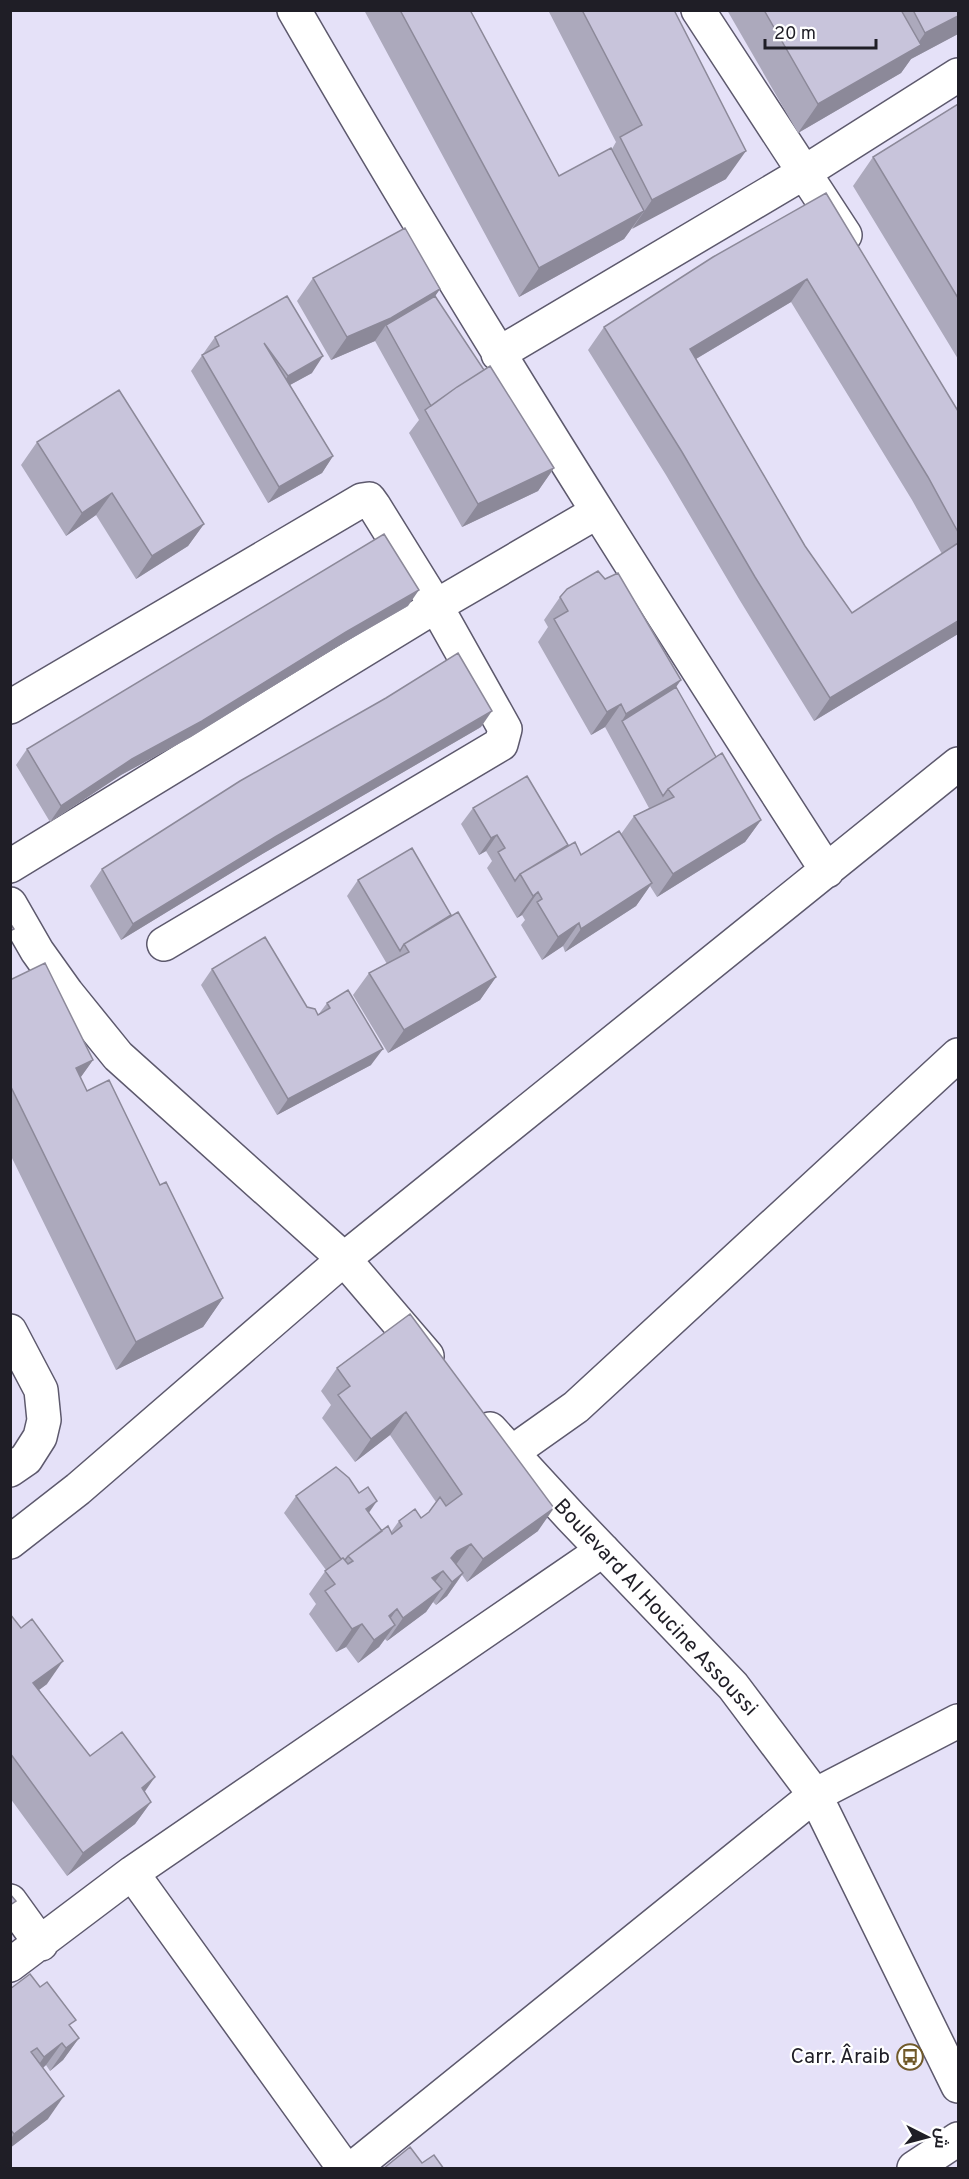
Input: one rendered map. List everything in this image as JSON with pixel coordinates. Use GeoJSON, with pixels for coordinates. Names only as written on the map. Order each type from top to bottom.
{"type":"FeatureCollection","features":[{"type":"Feature","properties":{"kind":"street"},"geometry":{"type":"LineString","coordinates":[[294,10],[367,137],[498,354],[826,871]]}},
{"type":"Feature","properties":{"kind":"street"},"geometry":{"type":"LineString","coordinates":[[698,10],[863,263]]}},
{"type":"Feature","properties":{"kind":"street"},"geometry":{"type":"LineString","coordinates":[[498,354],[805,172],[958,75]]}},
{"type":"Feature","properties":{"kind":"street"},"geometry":{"type":"LineString","coordinates":[[10,707],[362,500],[369,499],[374,506],[436,606],[505,729],[501,744],[164,944]]}},
{"type":"Feature","properties":{"kind":"street"},"geometry":{"type":"LineString","coordinates":[[10,866],[436,606],[597,512]]}},
{"type":"Feature","properties":{"kind":"street"},"geometry":{"type":"LineString","coordinates":[[10,1542],[78,1489],[344,1260],[958,764]]}},
{"type":"Feature","properties":{"kind":"street"},"geometry":{"type":"LineString","coordinates":[[10,904],[67,993],[118,1056],[344,1260],[443,1374]]}},
{"type":"Feature","properties":{"kind":"street"},"geometry":{"type":"LineString","coordinates":[[511,1453],[576,1407],[958,1055]]}},
{"type":"Feature","properties":{"kind":"street"},"geometry":{"type":"LineString","coordinates":[[10,1331],[41,1390],[44,1420],[40,1437],[26,1459],[10,1470]]}},
{"type":"Feature","properties":{"kind":"street","name":"Boulevard Al Houcine Assoussi"},"geometry":{"type":"LineString","coordinates":[[473,1409],[511,1453],[733,1686],[815,1795],[958,2086]]}},
{"type":"Feature","properties":{"kind":"street"},"geometry":{"type":"LineString","coordinates":[[10,1965],[132,1874],[603,1550]]}},
{"type":"Feature","properties":{"kind":"street"},"geometry":{"type":"LineString","coordinates":[[353,2169],[815,1795],[958,1721]]}},
{"type":"Feature","properties":{"kind":"street"},"geometry":{"type":"LineString","coordinates":[[132,1874],[344,2169]]}},
{"type":"Feature","properties":{"kind":"street"},"geometry":{"type":"LineString","coordinates":[[10,1901],[41,1944]]}},
{"type":"Feature","properties":{"kind":"street"},"geometry":{"type":"LineString","coordinates":[[914,2169],[958,2139]]}},
{"type":"Feature","properties":{"kind":"building"},"geometry":{"type":"Polygon","coordinates":[[[400,10],[470,10],[559,176],[611,148],[644,211],[539,268],[400,10]]]}},
{"type":"Feature","properties":{"kind":"building"},"geometry":{"type":"Polygon","coordinates":[[[582,10],[674,10],[746,151],[652,200],[620,137],[642,125],[582,10]]]}},
{"type":"Feature","properties":{"kind":"building"},"geometry":{"type":"Polygon","coordinates":[[[764,10],[901,10],[921,45],[818,104],[764,10]]]}},
{"type":"Feature","properties":{"kind":"building"},"geometry":{"type":"Polygon","coordinates":[[[913,10],[958,10],[958,16],[925,33],[913,10]]]}},
{"type":"Feature","properties":{"kind":"building"},"geometry":{"type":"Polygon","coordinates":[[[958,104],[958,298],[873,157],[958,104]]]}},
{"type":"Feature","properties":{"kind":"building"},"geometry":{"type":"Polygon","coordinates":[[[826,193],[958,411],[958,532],[928,477],[807,279],[690,349],[805,546],[852,613],[958,543],[958,621],[830,698],[604,327],[713,257],[826,193]]]}},
{"type":"Feature","properties":{"kind":"building"},"geometry":{"type":"Polygon","coordinates":[[[405,228],[440,289],[391,318],[347,337],[313,278],[405,228]]]}},
{"type":"Feature","properties":{"kind":"building"},"geometry":{"type":"Polygon","coordinates":[[[287,296],[323,356],[288,376],[264,343],[333,456],[279,487],[202,355],[219,346],[215,337],[287,296]]]}},
{"type":"Feature","properties":{"kind":"building"},"geometry":{"type":"Polygon","coordinates":[[[435,296],[484,370],[431,406],[386,325],[435,296]]]}},
{"type":"Feature","properties":{"kind":"building"},"geometry":{"type":"Polygon","coordinates":[[[490,366],[554,468],[478,504],[425,410],[490,366]]]}},
{"type":"Feature","properties":{"kind":"building"},"geometry":{"type":"Polygon","coordinates":[[[119,390],[204,524],[152,556],[112,493],[82,513],[37,442],[119,390]]]}},
{"type":"Feature","properties":{"kind":"building"},"geometry":{"type":"Polygon","coordinates":[[[384,534],[419,590],[202,721],[132,759],[61,806],[27,749],[384,534]]]}},
{"type":"Feature","properties":{"kind":"building"},"geometry":{"type":"Polygon","coordinates":[[[598,571],[605,579],[618,573],[681,680],[626,714],[621,704],[607,712],[554,619],[568,611],[560,597],[567,589],[598,571]]]}},
{"type":"Feature","properties":{"kind":"building"},"geometry":{"type":"Polygon","coordinates":[[[458,653],[492,711],[275,837],[133,924],[102,869],[240,781],[386,698],[458,653]]]}},
{"type":"Feature","properties":{"kind":"building"},"geometry":{"type":"Polygon","coordinates":[[[676,687],[716,757],[668,789],[663,796],[622,721],[676,687]]]}},
{"type":"Feature","properties":{"kind":"building"},"geometry":{"type":"Polygon","coordinates":[[[722,753],[761,820],[673,874],[634,816],[674,797],[668,789],[722,753]]]}},
{"type":"Feature","properties":{"kind":"building"},"geometry":{"type":"Polygon","coordinates":[[[527,776],[568,845],[520,874],[515,881],[498,852],[505,848],[497,835],[491,838],[473,808],[527,776]]]}},
{"type":"Feature","properties":{"kind":"building"},"geometry":{"type":"Polygon","coordinates":[[[619,831],[652,883],[581,929],[579,923],[558,937],[537,902],[542,899],[538,892],[533,896],[520,874],[575,842],[581,855],[619,831]]]}},
{"type":"Feature","properties":{"kind":"building"},"geometry":{"type":"Polygon","coordinates":[[[412,848],[451,915],[404,944],[400,951],[358,880],[412,848]]]}},
{"type":"Feature","properties":{"kind":"building"},"geometry":{"type":"Polygon","coordinates":[[[458,912],[496,977],[404,1030],[369,973],[409,952],[404,944],[458,912]]]}},
{"type":"Feature","properties":{"kind":"building"},"geometry":{"type":"Polygon","coordinates":[[[265,937],[307,1007],[315,1009],[318,1015],[330,1008],[327,1003],[348,990],[383,1049],[288,1099],[212,969],[265,937]]]}},
{"type":"Feature","properties":{"kind":"building"},"geometry":{"type":"Polygon","coordinates":[[[45,963],[93,1060],[76,1068],[87,1091],[109,1080],[160,1185],[166,1182],[223,1298],[136,1342],[10,1085],[10,980],[45,963]]]}},
{"type":"Feature","properties":{"kind":"building"},"geometry":{"type":"Polygon","coordinates":[[[410,1314],[554,1508],[483,1559],[471,1544],[457,1551],[451,1558],[463,1573],[452,1582],[443,1571],[432,1578],[442,1589],[403,1618],[397,1609],[389,1616],[395,1625],[374,1640],[362,1624],[352,1629],[325,1591],[335,1584],[325,1571],[343,1558],[348,1564],[353,1561],[348,1556],[388,1526],[392,1534],[402,1526],[399,1521],[415,1509],[421,1518],[429,1512],[440,1497],[446,1506],[462,1494],[406,1412],[371,1439],[338,1395],[350,1386],[337,1368],[410,1314]]]}},
{"type":"Feature","properties":{"kind":"building"},"geometry":{"type":"Polygon","coordinates":[[[336,1467],[349,1478],[359,1493],[368,1487],[377,1501],[366,1509],[382,1531],[345,1560],[341,1559],[296,1496],[336,1467]]]}},
{"type":"Feature","properties":{"kind":"building"},"geometry":{"type":"Polygon","coordinates":[[[10,1614],[21,1628],[32,1619],[63,1661],[33,1683],[90,1756],[122,1732],[155,1777],[142,1788],[151,1802],[83,1853],[10,1753],[10,1614]]]}},
{"type":"Feature","properties":{"kind":"building"},"geometry":{"type":"Polygon","coordinates":[[[10,1894],[16,1901],[10,1905],[10,1894]]]}},
{"type":"Feature","properties":{"kind":"building"},"geometry":{"type":"Polygon","coordinates":[[[30,1974],[40,1987],[47,1982],[76,2020],[69,2025],[79,2038],[66,2048],[62,2043],[44,2057],[37,2048],[31,2052],[64,2096],[14,2134],[10,2129],[10,1989],[30,1974]]]}},
{"type":"Feature","properties":{"kind":"building"},"geometry":{"type":"Polygon","coordinates":[[[410,2147],[422,2163],[434,2155],[444,2169],[383,2169],[410,2147]]]}},
{"type":"Feature","properties":{"kind":"place","name":"Carr. Âraib"},"geometry":{"type":"Point","coordinates":[910,2057]}}]}
